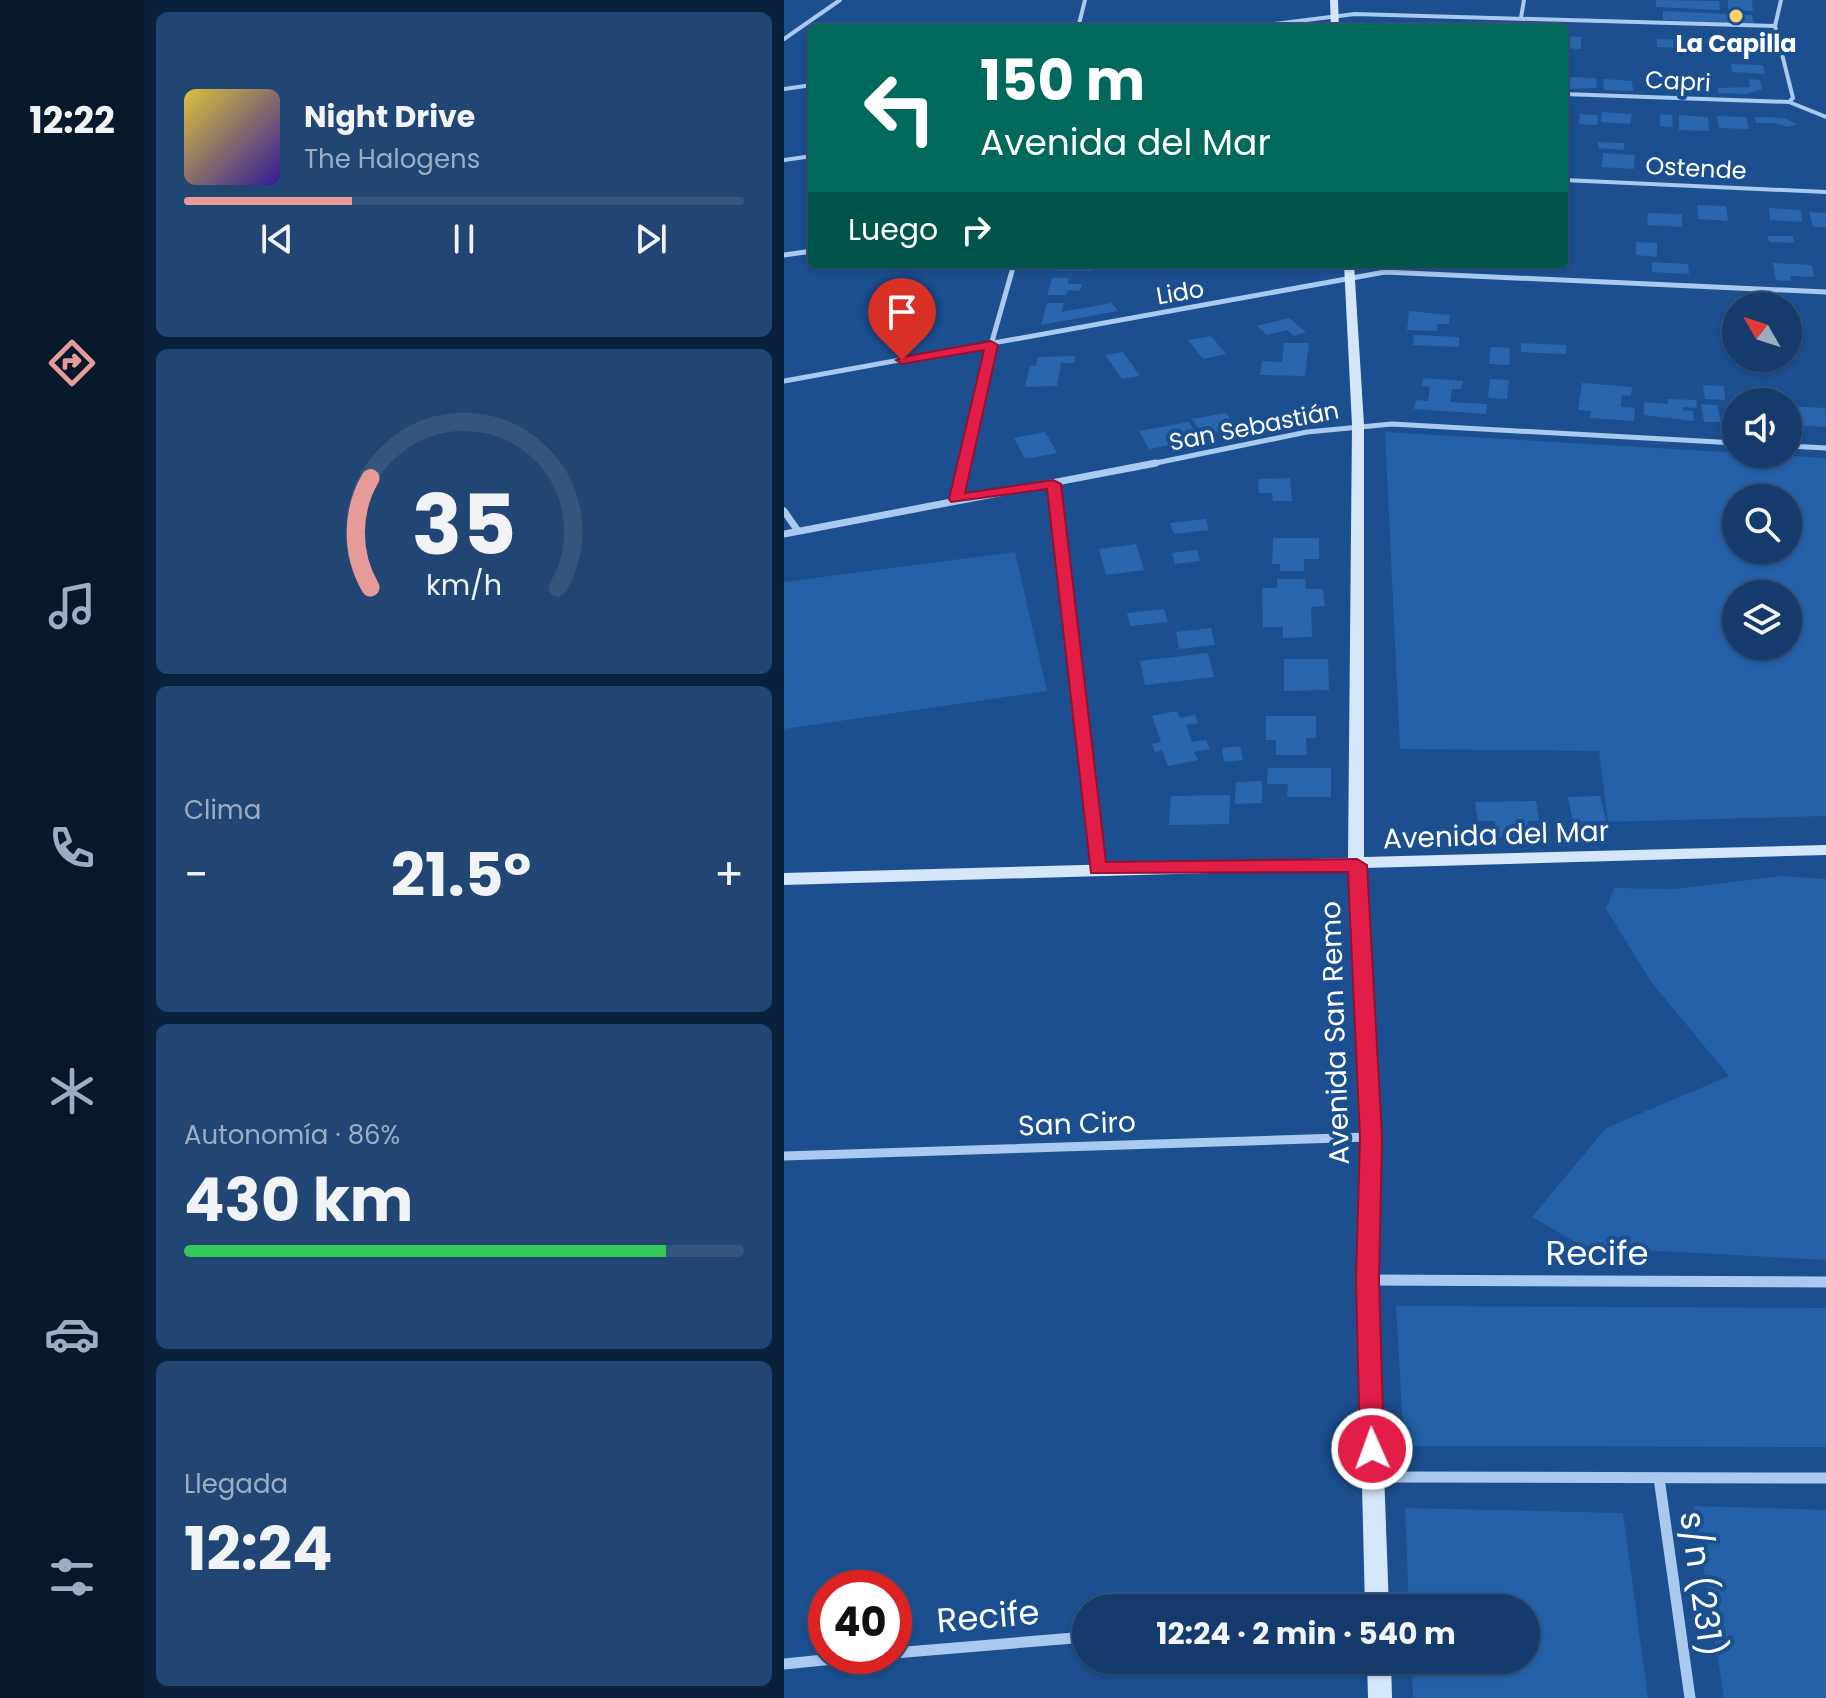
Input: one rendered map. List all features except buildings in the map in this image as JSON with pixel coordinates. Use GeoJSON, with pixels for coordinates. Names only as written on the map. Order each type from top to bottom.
{"type":"FeatureCollection","features":[{"type":"Feature","properties":{"kind":"street"},"geometry":{"type":"LineString","coordinates":[[784,39],[840,0]]}},
{"type":"Feature","properties":{"kind":"street"},"geometry":{"type":"LineString","coordinates":[[1079,24],[1085,0]]}},
{"type":"Feature","properties":{"kind":"street"},"geometry":{"type":"LineString","coordinates":[[1334,0],[1335,24]]}},
{"type":"Feature","properties":{"kind":"street"},"geometry":{"type":"LineString","coordinates":[[1521,18],[1524,0]]}},
{"type":"Feature","properties":{"kind":"street"},"geometry":{"type":"LineString","coordinates":[[1781,0],[1775,26],[1793,98],[1789,102],[1826,117]]}},
{"type":"Feature","properties":{"kind":"street"},"geometry":{"type":"LineString","coordinates":[[1270,24],[1335,15],[1775,26]]}},
{"type":"Feature","properties":{"kind":"street"},"geometry":{"type":"LineString","coordinates":[[784,32],[795,33]]}},
{"type":"Feature","properties":{"kind":"street"},"geometry":{"type":"LineString","coordinates":[[784,89],[808,86]]}},
{"type":"Feature","properties":{"kind":"street","name":"Capri"},"geometry":{"type":"LineString","coordinates":[[1568,94],[1789,102]]}},
{"type":"Feature","properties":{"kind":"street"},"geometry":{"type":"LineString","coordinates":[[784,160],[808,157]]}},
{"type":"Feature","properties":{"kind":"street","name":"Ostende"},"geometry":{"type":"LineString","coordinates":[[1568,180],[1826,192]]}},
{"type":"Feature","properties":{"kind":"street"},"geometry":{"type":"LineString","coordinates":[[784,255],[808,252]]}},
{"type":"Feature","properties":{"kind":"street"},"geometry":{"type":"LineString","coordinates":[[956,499],[991,345],[1013,268]]}},
{"type":"Feature","properties":{"kind":"street","name":"Lido"},"geometry":{"type":"LineString","coordinates":[[784,381],[991,345],[1350,271],[1826,292]]}},
{"type":"Feature","properties":{"kind":"street","name":"Avenida San Remo"},"geometry":{"type":"LineString","coordinates":[[1350,271],[1358,425],[1355,823],[1371,1137],[1367,1280],[1377,1594]]}},
{"type":"Feature","properties":{"kind":"street","name":"San Sebastián"},"geometry":{"type":"LineString","coordinates":[[784,534],[956,499],[1053,484],[1307,432],[1358,425],[1392,424],[1722,442]]}},
{"type":"Feature","properties":{"kind":"street"},"geometry":{"type":"LineString","coordinates":[[1802,447],[1826,448]]}},
{"type":"Feature","properties":{"kind":"street"},"geometry":{"type":"LineString","coordinates":[[1053,484],[1098,868]]}},
{"type":"Feature","properties":{"kind":"street"},"geometry":{"type":"LineString","coordinates":[[784,511],[798,531]]}},
{"type":"Feature","properties":{"kind":"street","name":"Avenida del Mar"},"geometry":{"type":"LineString","coordinates":[[784,879],[1826,850]]}},
{"type":"Feature","properties":{"kind":"street","name":"San Ciro"},"geometry":{"type":"LineString","coordinates":[[784,1156],[1371,1137]]}},
{"type":"Feature","properties":{"kind":"street","name":"Recife"},"geometry":{"type":"LineString","coordinates":[[1367,1280],[1826,1282]]}},
{"type":"Feature","properties":{"kind":"street"},"geometry":{"type":"LineString","coordinates":[[1373,1477],[1826,1478]]}},
{"type":"Feature","properties":{"kind":"street","name":"s/n (231)"},"geometry":{"type":"LineString","coordinates":[[1659,1478],[1690,1698]]}},
{"type":"Feature","properties":{"kind":"street","name":"Recife"},"geometry":{"type":"LineString","coordinates":[[912,1652],[1072,1638]]}},
{"type":"Feature","properties":{"kind":"street"},"geometry":{"type":"LineString","coordinates":[[784,1664],[808,1662]]}},
{"type":"Feature","properties":{"kind":"street"},"geometry":{"type":"LineString","coordinates":[[1379,1674],[1380,1698]]}},
{"type":"Feature","properties":{"kind":"shaded area"},"geometry":{"type":"Polygon","coordinates":[[[1385,432],[1722,452],[1722,468],[1802,468],[1802,457],[1826,458],[1826,816],[1608,822],[1599,751],[1400,749],[1385,432]]]}},
{"type":"Feature","properties":{"kind":"shaded area"},"geometry":{"type":"Polygon","coordinates":[[[1015,552],[1047,691],[784,729],[784,582],[1015,552]]]}},
{"type":"Feature","properties":{"kind":"shaded area"},"geometry":{"type":"Polygon","coordinates":[[[1782,876],[1826,879],[1826,1260],[1584,1247],[1532,1217],[1606,1128],[1729,1076],[1652,983],[1606,909],[1614,888],[1675,889],[1782,876]]]}},
{"type":"Feature","properties":{"kind":"shaded area"},"geometry":{"type":"Polygon","coordinates":[[[1396,1306],[1826,1308],[1826,1447],[1404,1446],[1396,1306]]]}},
{"type":"Feature","properties":{"kind":"shaded area"},"geometry":{"type":"Polygon","coordinates":[[[1694,1506],[1826,1510],[1826,1698],[1724,1698],[1694,1506]]]}},
{"type":"Feature","properties":{"kind":"shaded area"},"geometry":{"type":"Polygon","coordinates":[[[1405,1508],[1623,1513],[1648,1698],[1413,1698],[1412,1674],[1540,1674],[1540,1594],[1408,1594],[1405,1508]]]}},
{"type":"Feature","properties":{"kind":"place","name":"La Capilla"},"geometry":{"type":"Point","coordinates":[1736,16]}},
{"type":"Feature","properties":{"kind":"route"},"geometry":{"type":"LineString","coordinates":[[902,360],[991,345],[956,499],[1053,484],[1098,868],[1357,865],[1371,1137],[1367,1280],[1372,1449]]}}]}
